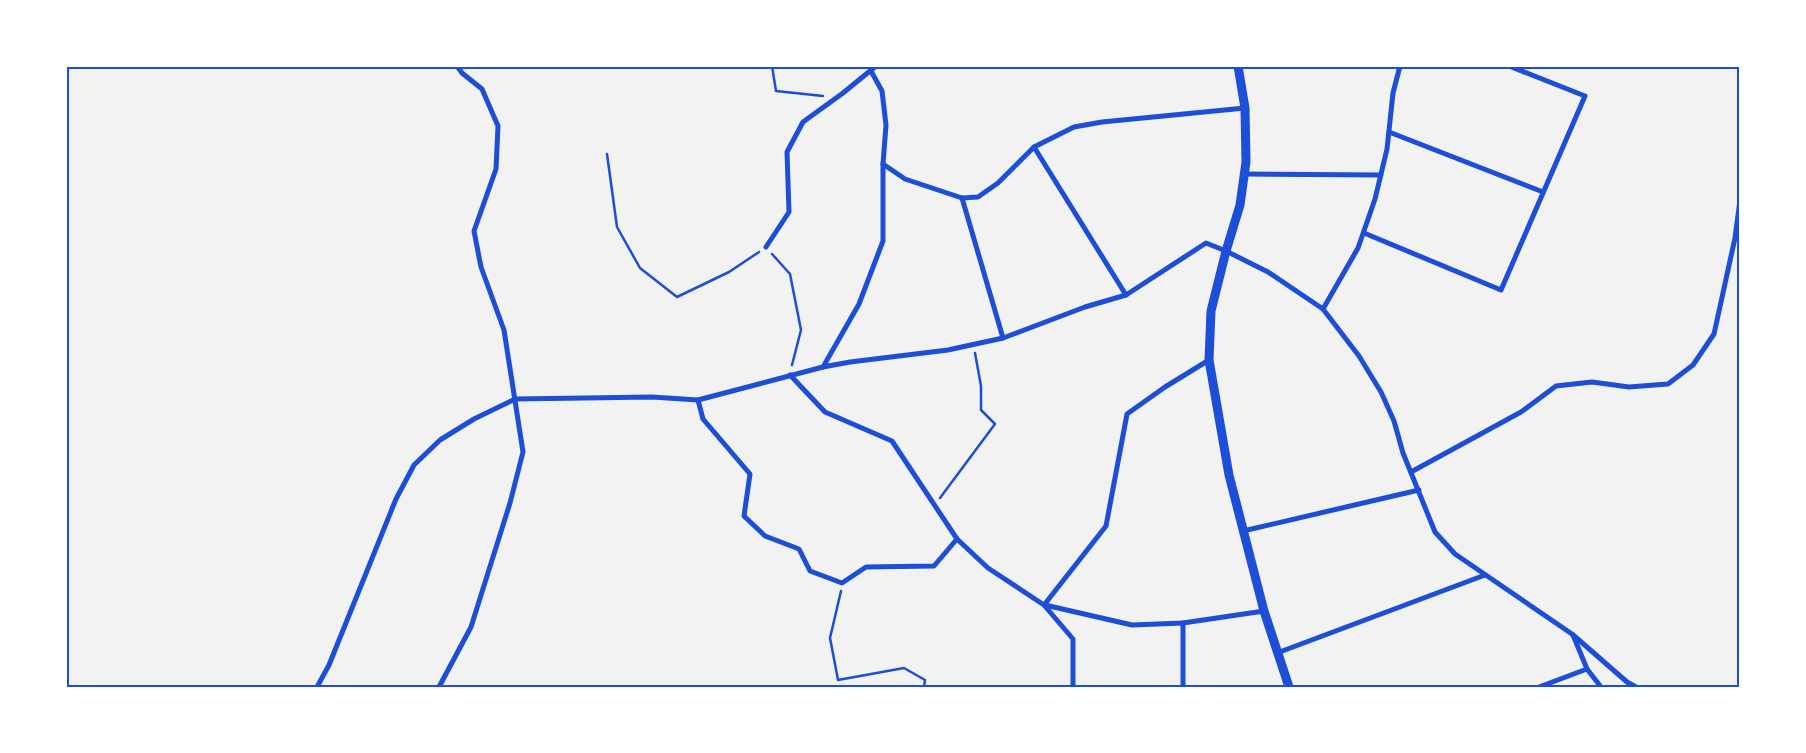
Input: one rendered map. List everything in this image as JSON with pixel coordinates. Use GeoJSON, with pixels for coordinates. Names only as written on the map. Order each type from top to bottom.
{"type":"FeatureCollection","features":[{"type":"Feature","properties":{"kind":"street"},"geometry":{"type":"LineString","coordinates":[[438,687],[471,627],[510,503],[523,452],[504,330],[481,267],[474,231],[496,169],[498,126],[482,89],[462,73],[457,66]]}},
{"type":"Feature","properties":{"kind":"street"},"geometry":{"type":"LineString","coordinates":[[766,247],[789,212],[787,152],[803,122],[876,66]]}},
{"type":"Feature","properties":{"kind":"street"},"geometry":{"type":"LineString","coordinates":[[1238,66],[1244,108],[1246,162],[1240,205],[1226,250],[1211,312],[1209,360],[1229,475],[1264,611],[1289,687]]}},
{"type":"Feature","properties":{"kind":"street"},"geometry":{"type":"LineString","coordinates":[[1323,309],[1358,248],[1375,199],[1389,132],[1393,93],[1400,66]]}},
{"type":"Feature","properties":{"kind":"street"},"geometry":{"type":"LineString","coordinates":[[1364,233],[1501,290],[1585,96],[1509,66]]}},
{"type":"Feature","properties":{"kind":"street"},"geometry":{"type":"LineString","coordinates":[[822,367],[859,304],[883,242],[883,164],[886,125],[882,91],[871,71]]}},
{"type":"Feature","properties":{"kind":"street"},"geometry":{"type":"LineString","coordinates":[[883,164],[905,179],[962,198],[978,196],[998,183],[1034,148],[1074,127],[1102,122],[1244,108]]}},
{"type":"Feature","properties":{"kind":"street"},"geometry":{"type":"LineString","coordinates":[[1389,132],[1543,192]]}},
{"type":"Feature","properties":{"kind":"street"},"geometry":{"type":"LineString","coordinates":[[1034,148],[1126,295]]}},
{"type":"Feature","properties":{"kind":"street"},"geometry":{"type":"LineString","coordinates":[[1244,174],[1381,175]]}},
{"type":"Feature","properties":{"kind":"street"},"geometry":{"type":"LineString","coordinates":[[962,198],[1003,338]]}},
{"type":"Feature","properties":{"kind":"street"},"geometry":{"type":"LineString","coordinates":[[1411,472],[1521,412],[1556,386],[1592,382],[1629,387],[1668,384],[1693,365],[1714,334],[1735,238],[1740,200]]}},
{"type":"Feature","properties":{"kind":"street"},"geometry":{"type":"LineString","coordinates":[[317,687],[329,665],[396,499],[414,465],[440,440],[474,419],[515,399],[652,397],[698,400],[822,367],[948,350],[1003,338],[1084,307],[1126,295],[1206,243],[1226,250],[1268,272],[1323,309],[1359,356],[1381,392],[1394,421],[1411,472],[1435,532],[1455,554],[1572,634],[1627,682],[1636,687]]}},
{"type":"Feature","properties":{"kind":"street"},"geometry":{"type":"LineString","coordinates":[[1044,605],[1106,526],[1127,414],[1165,387],[1209,360]]}},
{"type":"Feature","properties":{"kind":"street"},"geometry":{"type":"LineString","coordinates":[[790,375],[825,412],[892,441],[957,539],[988,568],[1044,605],[1073,639],[1073,687]]}},
{"type":"Feature","properties":{"kind":"street"},"geometry":{"type":"LineString","coordinates":[[698,400],[703,419],[750,474],[744,516],[765,536],[799,549],[810,571],[842,583],[866,567],[934,566],[957,539]]}},
{"type":"Feature","properties":{"kind":"street"},"geometry":{"type":"LineString","coordinates":[[1243,530],[1419,490]]}},
{"type":"Feature","properties":{"kind":"street"},"geometry":{"type":"LineString","coordinates":[[1277,653],[1485,575]]}},
{"type":"Feature","properties":{"kind":"street"},"geometry":{"type":"LineString","coordinates":[[1044,605],[1132,625],[1183,623],[1264,611]]}},
{"type":"Feature","properties":{"kind":"street"},"geometry":{"type":"LineString","coordinates":[[1183,623],[1183,687]]}},
{"type":"Feature","properties":{"kind":"street"},"geometry":{"type":"LineString","coordinates":[[1572,634],[1587,669],[1601,687]]}},
{"type":"Feature","properties":{"kind":"street"},"geometry":{"type":"LineString","coordinates":[[1539,687],[1587,669]]}},
{"type":"Feature","properties":{"kind":"path"},"geometry":{"type":"LineString","coordinates":[[772,66],[776,91],[837,97]]}},
{"type":"Feature","properties":{"kind":"path"},"geometry":{"type":"LineString","coordinates":[[607,154],[617,227],[640,268],[677,297],[729,272],[766,247],[790,274],[801,330],[790,375]]}},
{"type":"Feature","properties":{"kind":"path"},"geometry":{"type":"LineString","coordinates":[[935,505],[953,478],[995,424],[981,410],[981,386],[974,344]]}},
{"type":"Feature","properties":{"kind":"path"},"geometry":{"type":"LineString","coordinates":[[842,583],[830,638],[838,680],[904,668],[925,680],[924,687]]}}]}
